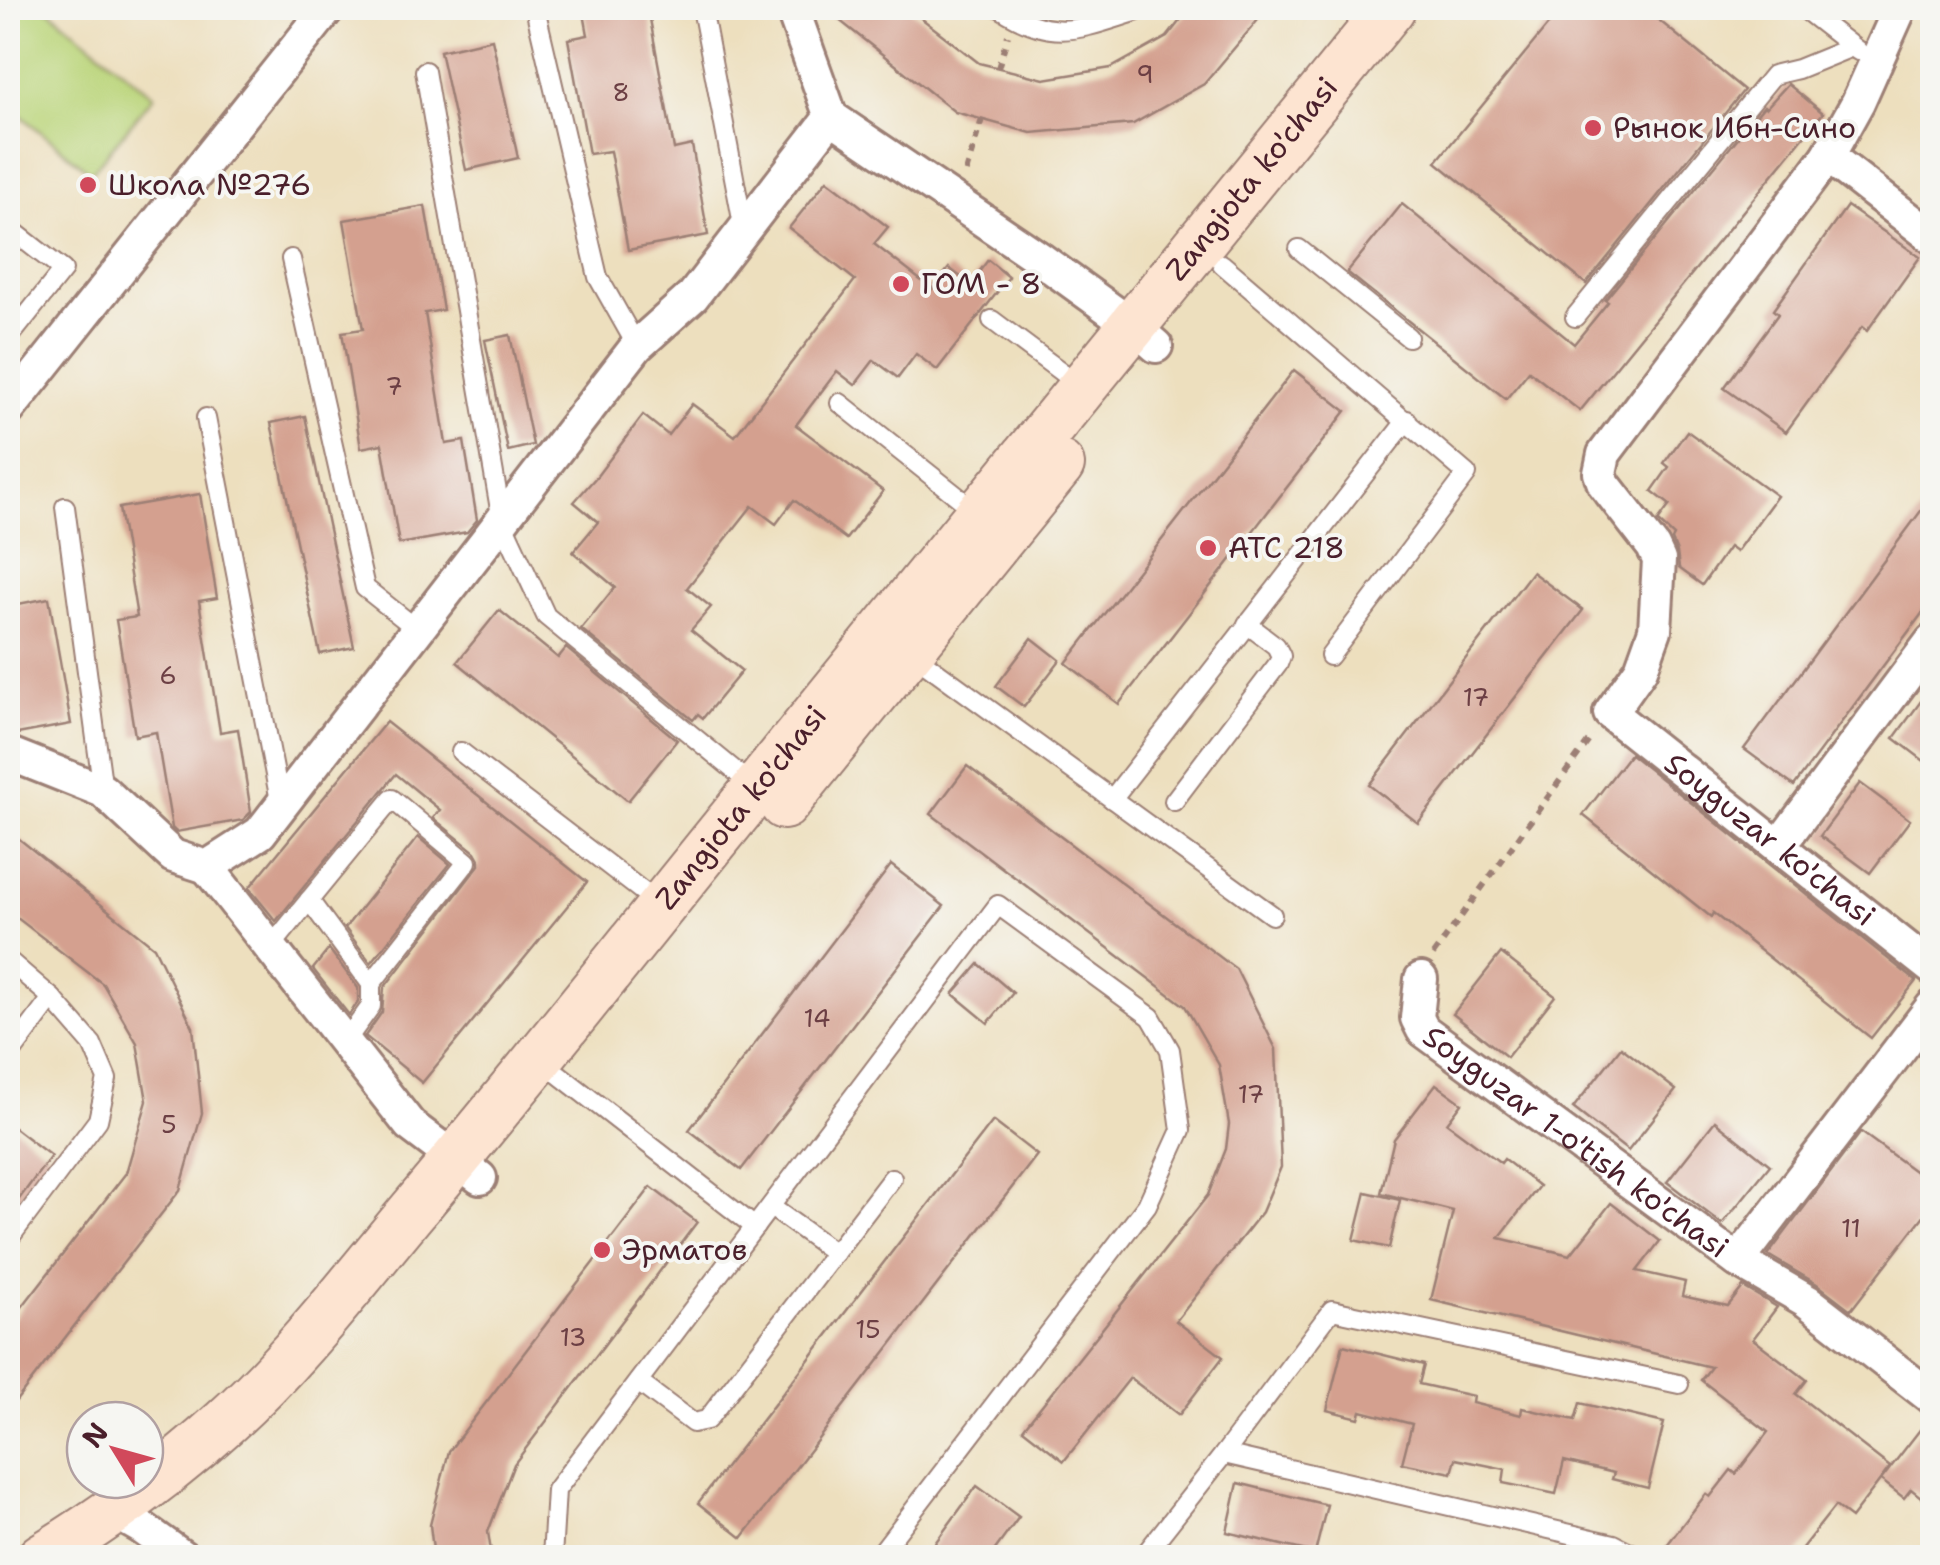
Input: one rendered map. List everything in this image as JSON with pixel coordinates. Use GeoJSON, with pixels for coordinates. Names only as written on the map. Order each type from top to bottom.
{"type":"FeatureCollection","features":[{"type":"Feature","properties":{"kind":"main road","name":"Zangiota ko'chasi"},"geometry":{"type":"LineString","coordinates":[[40,1558],[179,1500],[306,1379],[468,1169],[1144,336],[1391,8]]}},
{"type":"Feature","properties":{"kind":"main road","name":"Zangiota ko'chasi"},"geometry":{"type":"LineString","coordinates":[[992,523],[1083,387],[1222,264],[1430,8]]}},
{"type":"Feature","properties":{"kind":"main road","name":"Zangiota ko'chasi"},"geometry":{"type":"LineString","coordinates":[[550,1068],[662,906],[756,788],[896,642]]}},
{"type":"Feature","properties":{"kind":"main road","name":"Zangiota ko'chasi"},"geometry":{"type":"LineString","coordinates":[[90,1558],[127,1519]]}},
{"type":"Feature","properties":{"kind":"street"},"geometry":{"type":"LineString","coordinates":[[8,410],[328,8]]}},
{"type":"Feature","properties":{"kind":"street"},"geometry":{"type":"LineString","coordinates":[[792,8],[831,117],[1144,336]]}},
{"type":"Feature","properties":{"kind":"street"},"geometry":{"type":"LineString","coordinates":[[1610,713],[1641,669],[1655,630],[1659,560],[1604,484],[1600,473],[1604,454],[1828,156],[1864,56],[1900,8]]}},
{"type":"Feature","properties":{"kind":"street"},"geometry":{"type":"LineString","coordinates":[[208,867],[260,833],[637,346],[693,296],[831,117]]}},
{"type":"Feature","properties":{"kind":"street"},"geometry":{"type":"LineString","coordinates":[[1828,156],[1932,237]]}},
{"type":"Feature","properties":{"kind":"street"},"geometry":{"type":"LineString","coordinates":[[1779,846],[1932,641]]}},
{"type":"Feature","properties":{"kind":"street","name":"Soyguzar ko'chasi"},"geometry":{"type":"LineString","coordinates":[[1610,713],[1932,968]]}},
{"type":"Feature","properties":{"kind":"street"},"geometry":{"type":"LineString","coordinates":[[8,754],[103,790],[173,856],[208,867],[410,1126],[468,1169]]}},
{"type":"Feature","properties":{"kind":"street","name":"Soyguzar 1-o'tish ko'chasi"},"geometry":{"type":"LineString","coordinates":[[1420,978],[1418,1018],[1423,1030],[1738,1261],[1807,1301],[1932,1398]]}},
{"type":"Feature","properties":{"kind":"street"},"geometry":{"type":"LineString","coordinates":[[1738,1261],[1932,1008]]}},
{"type":"Feature","properties":{"kind":"street"},"geometry":{"type":"LineString","coordinates":[[127,1519],[184,1558]]}},
{"type":"Feature","properties":{"kind":"lane"},"geometry":{"type":"LineString","coordinates":[[534,8],[598,277],[637,346]]}},
{"type":"Feature","properties":{"kind":"lane"},"geometry":{"type":"LineString","coordinates":[[702,8],[744,230]]}},
{"type":"Feature","properties":{"kind":"lane"},"geometry":{"type":"LineString","coordinates":[[1000,8],[1043,28],[1076,30],[1139,8]]}},
{"type":"Feature","properties":{"kind":"lane"},"geometry":{"type":"LineString","coordinates":[[1804,8],[1864,56]]}},
{"type":"Feature","properties":{"kind":"lane"},"geometry":{"type":"LineString","coordinates":[[1575,317],[1773,74],[1864,56]]}},
{"type":"Feature","properties":{"kind":"lane"},"geometry":{"type":"LineString","coordinates":[[425,71],[502,521],[546,616],[756,788]]}},
{"type":"Feature","properties":{"kind":"lane"},"geometry":{"type":"LineString","coordinates":[[8,227],[63,270],[8,338]]}},
{"type":"Feature","properties":{"kind":"lane"},"geometry":{"type":"LineString","coordinates":[[1298,249],[1408,338]]}},
{"type":"Feature","properties":{"kind":"lane"},"geometry":{"type":"LineString","coordinates":[[292,259],[365,588],[418,630]]}},
{"type":"Feature","properties":{"kind":"lane"},"geometry":{"type":"LineString","coordinates":[[1222,264],[1467,474],[1330,656]]}},
{"type":"Feature","properties":{"kind":"lane"},"geometry":{"type":"LineString","coordinates":[[992,320],[1083,387]]}},
{"type":"Feature","properties":{"kind":"lane"},"geometry":{"type":"LineString","coordinates":[[840,403],[992,523]]}},
{"type":"Feature","properties":{"kind":"lane"},"geometry":{"type":"LineString","coordinates":[[206,418],[281,806]]}},
{"type":"Feature","properties":{"kind":"lane"},"geometry":{"type":"LineString","coordinates":[[1112,799],[1406,420]]}},
{"type":"Feature","properties":{"kind":"lane"},"geometry":{"type":"LineString","coordinates":[[65,507],[103,790]]}},
{"type":"Feature","properties":{"kind":"lane"},"geometry":{"type":"LineString","coordinates":[[1174,800],[1282,656],[1276,646],[1247,624]]}},
{"type":"Feature","properties":{"kind":"lane"},"geometry":{"type":"LineString","coordinates":[[896,642],[1272,915]]}},
{"type":"Feature","properties":{"kind":"lane"},"geometry":{"type":"LineString","coordinates":[[461,752],[662,906]]}},
{"type":"Feature","properties":{"kind":"lane"},"geometry":{"type":"LineString","coordinates":[[270,948],[392,799],[467,862],[371,984],[370,1006],[345,1042]]}},
{"type":"Feature","properties":{"kind":"lane"},"geometry":{"type":"LineString","coordinates":[[310,900],[371,984]]}},
{"type":"Feature","properties":{"kind":"lane"},"geometry":{"type":"LineString","coordinates":[[552,1558],[556,1490],[998,905],[1151,1018],[1170,1050],[1181,1130],[1147,1205],[877,1558]]}},
{"type":"Feature","properties":{"kind":"lane"},"geometry":{"type":"LineString","coordinates":[[8,960],[52,998],[92,1044],[108,1079],[98,1120],[8,1240]]}},
{"type":"Feature","properties":{"kind":"lane"},"geometry":{"type":"LineString","coordinates":[[8,1057],[52,998]]}},
{"type":"Feature","properties":{"kind":"lane"},"geometry":{"type":"LineString","coordinates":[[550,1068],[755,1227]]}},
{"type":"Feature","properties":{"kind":"lane"},"geometry":{"type":"LineString","coordinates":[[638,1382],[693,1422],[707,1420],[892,1178]]}},
{"type":"Feature","properties":{"kind":"lane"},"geometry":{"type":"LineString","coordinates":[[770,1206],[834,1254]]}},
{"type":"Feature","properties":{"kind":"lane"},"geometry":{"type":"LineString","coordinates":[[1142,1558],[1332,1310],[1679,1384]]}},
{"type":"Feature","properties":{"kind":"lane"},"geometry":{"type":"LineString","coordinates":[[1224,1454],[1614,1544],[1640,1558]]}},
{"type":"Feature","properties":{"kind":"path"},"geometry":{"type":"LineString","coordinates":[[956,202],[982,119]]}},
{"type":"Feature","properties":{"kind":"path","name":"Soyguzar 1-o'tish ko'chasi"},"geometry":{"type":"LineString","coordinates":[[1420,978],[1610,713]]}},
{"type":"Feature","properties":{"kind":"green space"},"geometry":{"type":"Polygon","coordinates":[[[8,8],[47,8],[154,96],[91,173],[8,105],[8,8]]]}},
{"type":"Feature","properties":{"kind":"building"},"geometry":{"type":"Polygon","coordinates":[[[583,8],[648,8],[674,149],[692,145],[708,235],[628,250],[610,151],[589,154],[568,39],[588,35],[583,8]]]}},
{"type":"Feature","properties":{"kind":"building"},"geometry":{"type":"Polygon","coordinates":[[[824,8],[908,8],[979,63],[1044,79],[1111,68],[1167,37],[1190,8],[1268,8],[1204,84],[1133,124],[1031,133],[955,112],[824,8]]]}},
{"type":"Feature","properties":{"kind":"building","name":"Рынок Ибн-Сино"},"geometry":{"type":"Polygon","coordinates":[[[1562,8],[1644,8],[1744,90],[1586,284],[1436,162],[1562,8]]]}},
{"type":"Feature","properties":{"kind":"building"},"geometry":{"type":"Polygon","coordinates":[[[492,39],[518,158],[466,170],[440,51],[492,39]]]}},
{"type":"Feature","properties":{"kind":"building"},"geometry":{"type":"Polygon","coordinates":[[[1788,84],[1823,113],[1580,411],[1529,371],[1506,399],[1347,272],[1402,204],[1574,344],[1608,302],[1605,300],[1764,106],[1788,84]]]}},
{"type":"Feature","properties":{"kind":"building"},"geometry":{"type":"Polygon","coordinates":[[[827,180],[888,227],[874,244],[932,289],[949,268],[970,284],[988,260],[1009,277],[937,370],[916,354],[898,378],[874,360],[855,385],[837,371],[796,425],[883,491],[846,539],[794,500],[776,524],[752,506],[687,588],[711,607],[691,630],[742,671],[703,718],[698,714],[693,720],[581,629],[615,587],[573,552],[598,522],[574,502],[643,415],[668,435],[692,404],[735,436],[855,280],[789,228],[827,180]]]}},
{"type":"Feature","properties":{"kind":"building"},"geometry":{"type":"Polygon","coordinates":[[[425,206],[443,310],[425,313],[446,444],[464,441],[477,520],[467,532],[399,544],[382,444],[361,448],[342,332],[363,329],[344,220],[425,206]]]}},
{"type":"Feature","properties":{"kind":"building"},"geometry":{"type":"Polygon","coordinates":[[[1847,206],[1920,257],[1867,331],[1862,327],[1786,432],[1724,388],[1778,314],[1773,310],[1847,206]]]}},
{"type":"Feature","properties":{"kind":"building"},"geometry":{"type":"Polygon","coordinates":[[[510,335],[533,445],[508,451],[485,340],[510,335]]]}},
{"type":"Feature","properties":{"kind":"building"},"geometry":{"type":"Polygon","coordinates":[[[1294,370],[1346,411],[1119,704],[1066,663],[1294,370]]]}},
{"type":"Feature","properties":{"kind":"building"},"geometry":{"type":"Polygon","coordinates":[[[305,416],[354,647],[320,654],[271,423],[305,416]]]}},
{"type":"Feature","properties":{"kind":"building"},"geometry":{"type":"Polygon","coordinates":[[[1687,431],[1777,496],[1736,552],[1729,547],[1702,585],[1679,568],[1674,536],[1658,521],[1670,505],[1652,491],[1669,467],[1664,463],[1687,431]]]}},
{"type":"Feature","properties":{"kind":"building"},"geometry":{"type":"Polygon","coordinates":[[[200,494],[217,598],[199,601],[220,732],[238,729],[251,812],[243,820],[176,832],[172,828],[156,732],[135,736],[116,620],[137,617],[119,508],[200,494]]]}},
{"type":"Feature","properties":{"kind":"building"},"geometry":{"type":"Polygon","coordinates":[[[1932,496],[1932,600],[1794,786],[1744,749],[1932,496]]]}},
{"type":"Feature","properties":{"kind":"building"},"geometry":{"type":"Polygon","coordinates":[[[1532,572],[1583,610],[1418,823],[1369,785],[1532,572]]]}},
{"type":"Feature","properties":{"kind":"building"},"geometry":{"type":"Polygon","coordinates":[[[49,598],[71,724],[12,735],[8,709],[8,606],[49,598]]]}},
{"type":"Feature","properties":{"kind":"building"},"geometry":{"type":"Polygon","coordinates":[[[499,610],[558,658],[566,648],[677,740],[628,801],[457,662],[499,610]]]}},
{"type":"Feature","properties":{"kind":"building"},"geometry":{"type":"Polygon","coordinates":[[[1032,638],[1060,660],[1024,707],[996,686],[1032,638]]]}},
{"type":"Feature","properties":{"kind":"building"},"geometry":{"type":"Polygon","coordinates":[[[1932,686],[1932,767],[1894,738],[1932,686]]]}},
{"type":"Feature","properties":{"kind":"building"},"geometry":{"type":"Polygon","coordinates":[[[386,722],[587,882],[422,1083],[365,1036],[382,1012],[384,988],[479,865],[475,852],[433,818],[440,810],[396,774],[276,921],[249,888],[386,722]]]}},
{"type":"Feature","properties":{"kind":"building"},"geometry":{"type":"Polygon","coordinates":[[[1630,754],[1916,981],[1871,1038],[1583,815],[1630,754]]]}},
{"type":"Feature","properties":{"kind":"building"},"geometry":{"type":"Polygon","coordinates":[[[967,766],[1236,969],[1276,1049],[1281,1167],[1262,1212],[1176,1321],[1223,1357],[1179,1415],[1130,1378],[1064,1461],[1023,1429],[1208,1195],[1226,1149],[1229,1124],[1219,1065],[1185,1006],[931,814],[967,766]]]}},
{"type":"Feature","properties":{"kind":"building"},"geometry":{"type":"Polygon","coordinates":[[[1860,783],[1910,820],[1870,873],[1820,836],[1860,783]]]}},
{"type":"Feature","properties":{"kind":"building"},"geometry":{"type":"Polygon","coordinates":[[[8,830],[154,947],[193,1027],[202,1113],[180,1190],[8,1411],[8,1325],[126,1173],[147,1101],[137,1043],[103,984],[8,911],[8,830]]]}},
{"type":"Feature","properties":{"kind":"building"},"geometry":{"type":"Polygon","coordinates":[[[418,837],[450,864],[371,963],[345,928],[418,837]]]}},
{"type":"Feature","properties":{"kind":"building"},"geometry":{"type":"Polygon","coordinates":[[[891,865],[944,906],[741,1170],[689,1130],[891,865]]]}},
{"type":"Feature","properties":{"kind":"building"},"geometry":{"type":"Polygon","coordinates":[[[329,949],[358,988],[358,1002],[349,1015],[313,969],[329,949]]]}},
{"type":"Feature","properties":{"kind":"building"},"geometry":{"type":"Polygon","coordinates":[[[1501,953],[1555,996],[1507,1057],[1453,1014],[1501,953]]]}},
{"type":"Feature","properties":{"kind":"building"},"geometry":{"type":"Polygon","coordinates":[[[979,964],[1013,993],[988,1023],[953,994],[979,964]]]}},
{"type":"Feature","properties":{"kind":"building"},"geometry":{"type":"Polygon","coordinates":[[[1621,1047],[1676,1090],[1628,1151],[1573,1108],[1621,1047]]]}},
{"type":"Feature","properties":{"kind":"building"},"geometry":{"type":"Polygon","coordinates":[[[1436,1084],[1462,1103],[1447,1123],[1539,1186],[1499,1238],[1570,1255],[1611,1203],[1660,1241],[1637,1271],[1685,1282],[1682,1296],[1728,1306],[1743,1287],[1777,1307],[1753,1339],[1807,1380],[1796,1394],[1890,1467],[1851,1518],[1835,1506],[1794,1558],[1683,1558],[1667,1545],[1706,1494],[1710,1497],[1731,1470],[1736,1474],[1768,1432],[1701,1380],[1711,1367],[1431,1300],[1453,1211],[1381,1193],[1394,1139],[1436,1084]]]}},
{"type":"Feature","properties":{"kind":"building"},"geometry":{"type":"Polygon","coordinates":[[[993,1121],[1037,1155],[742,1538],[698,1503],[993,1121]]]}},
{"type":"Feature","properties":{"kind":"building"},"geometry":{"type":"Polygon","coordinates":[[[1715,1121],[1770,1165],[1722,1224],[1667,1182],[1715,1121]]]}},
{"type":"Feature","properties":{"kind":"building"},"geometry":{"type":"Polygon","coordinates":[[[8,1123],[51,1156],[8,1214],[8,1123]]]}},
{"type":"Feature","properties":{"kind":"building"},"geometry":{"type":"Polygon","coordinates":[[[1861,1132],[1932,1184],[1932,1205],[1851,1310],[1768,1255],[1861,1132]]]}},
{"type":"Feature","properties":{"kind":"building"},"geometry":{"type":"Polygon","coordinates":[[[651,1187],[697,1222],[514,1464],[488,1532],[492,1558],[434,1558],[430,1525],[449,1451],[651,1187]]]}},
{"type":"Feature","properties":{"kind":"building"},"geometry":{"type":"Polygon","coordinates":[[[1366,1192],[1400,1200],[1389,1248],[1354,1240],[1366,1192]]]}},
{"type":"Feature","properties":{"kind":"building"},"geometry":{"type":"Polygon","coordinates":[[[1343,1345],[1424,1365],[1419,1384],[1473,1396],[1472,1403],[1521,1415],[1522,1408],[1575,1420],[1580,1403],[1664,1423],[1648,1488],[1612,1479],[1614,1473],[1564,1461],[1556,1494],[1503,1483],[1505,1469],[1456,1459],[1452,1473],[1402,1463],[1412,1424],[1361,1411],[1359,1418],[1327,1410],[1343,1345]]]}},
{"type":"Feature","properties":{"kind":"building"},"geometry":{"type":"Polygon","coordinates":[[[1929,1418],[1932,1506],[1911,1489],[1904,1498],[1881,1480],[1929,1418]]]}},
{"type":"Feature","properties":{"kind":"building"},"geometry":{"type":"Polygon","coordinates":[[[1238,1483],[1327,1505],[1315,1553],[1227,1532],[1238,1483]]]}},
{"type":"Feature","properties":{"kind":"building"},"geometry":{"type":"Polygon","coordinates":[[[977,1486],[1019,1517],[989,1558],[924,1558],[977,1486]]]}},
{"type":"Feature","properties":{"kind":"place","name":"Рынок Ибн-Сино"},"geometry":{"type":"Point","coordinates":[1593,128]}},
{"type":"Feature","properties":{"kind":"place","name":"Школа №276"},"geometry":{"type":"Point","coordinates":[88,185]}},
{"type":"Feature","properties":{"kind":"place","name":"ГОМ - 8"},"geometry":{"type":"Point","coordinates":[901,284]}},
{"type":"Feature","properties":{"kind":"place","name":"АТС 218"},"geometry":{"type":"Point","coordinates":[1208,548]}},
{"type":"Feature","properties":{"kind":"place","name":"Эрматов"},"geometry":{"type":"Point","coordinates":[602,1250]}}]}
